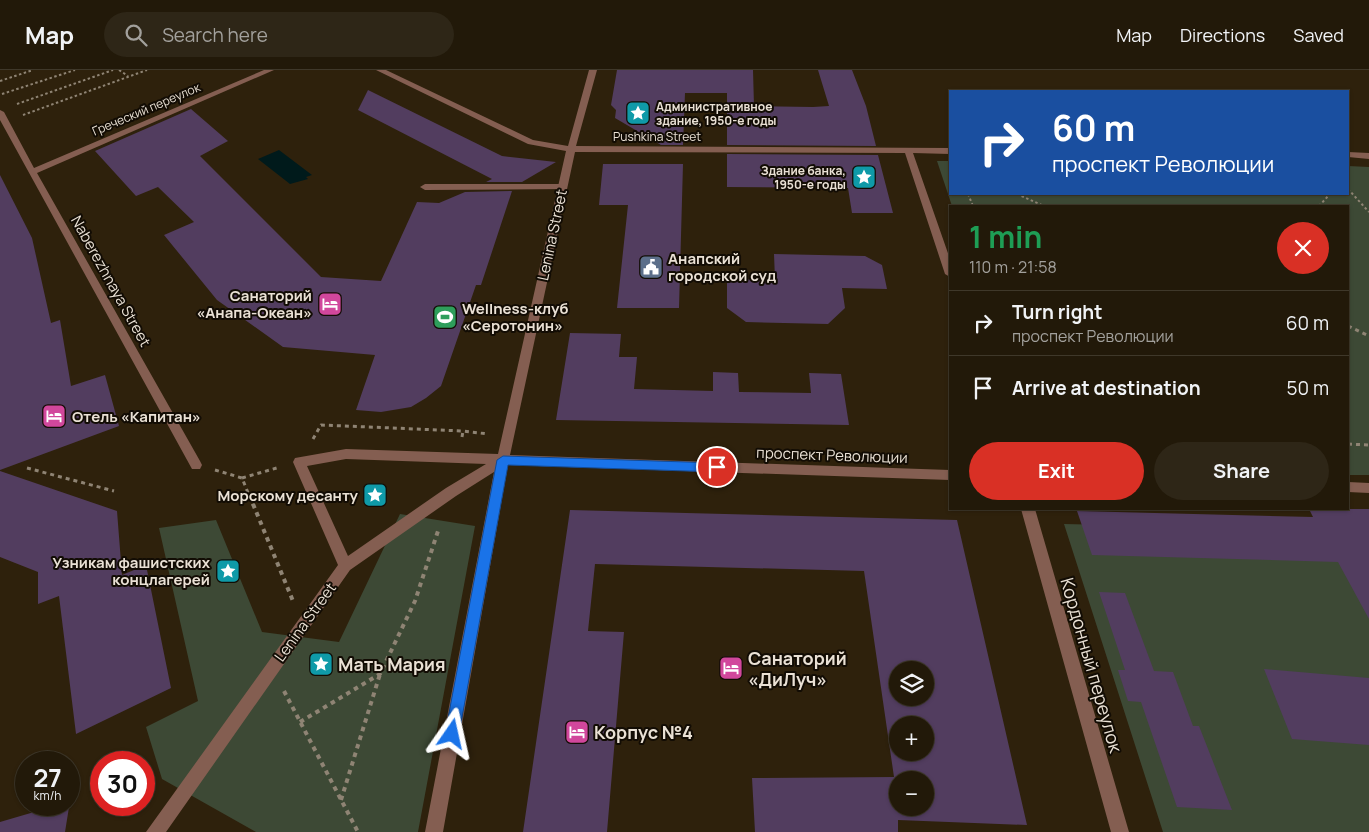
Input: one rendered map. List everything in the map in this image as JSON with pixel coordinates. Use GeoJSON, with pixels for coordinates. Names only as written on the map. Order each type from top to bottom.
{"type":"FeatureCollection","features":[{"type":"Feature","properties":{"kind":"street","name":"Греческий переулок"},"geometry":{"type":"LineString","coordinates":[[32,172],[270,70]]}},
{"type":"Feature","properties":{"kind":"street","name":"Pushkina Street"},"geometry":{"type":"LineString","coordinates":[[380,70],[531,142],[571,148],[949,151]]}},
{"type":"Feature","properties":{"kind":"street","name":"Lenina Street"},"geometry":{"type":"LineString","coordinates":[[434,832],[508,436],[571,148],[578,129],[593,70]]}},
{"type":"Feature","properties":{"kind":"street","name":"Naberezhnaya Street"},"geometry":{"type":"LineString","coordinates":[[5,113],[32,172],[196,465]]}},
{"type":"Feature","properties":{"kind":"street"},"geometry":{"type":"LineString","coordinates":[[908,150],[949,271]]}},
{"type":"Feature","properties":{"kind":"street"},"geometry":{"type":"LineString","coordinates":[[1349,156],[1369,156]]}},
{"type":"Feature","properties":{"kind":"street"},"geometry":{"type":"LineString","coordinates":[[425,187],[562,187]]}},
{"type":"Feature","properties":{"kind":"street","name":"проспект Революции"},"geometry":{"type":"LineString","coordinates":[[298,462],[346,454],[949,475]]}},
{"type":"Feature","properties":{"kind":"street","name":"Lenina Street"},"geometry":{"type":"LineString","coordinates":[[155,832],[345,566],[451,492],[503,460]]}},
{"type":"Feature","properties":{"kind":"street"},"geometry":{"type":"LineString","coordinates":[[298,462],[345,566]]}},
{"type":"Feature","properties":{"kind":"street"},"geometry":{"type":"LineString","coordinates":[[1349,487],[1369,488]]}},
{"type":"Feature","properties":{"kind":"street","name":"Кордонный переулок"},"geometry":{"type":"LineString","coordinates":[[1028,510],[1120,832]]}},
{"type":"Feature","properties":{"kind":"path"},"geometry":{"type":"LineString","coordinates":[[0,81],[33,70]]}},
{"type":"Feature","properties":{"kind":"path"},"geometry":{"type":"LineString","coordinates":[[0,95],[75,70]]}},
{"type":"Feature","properties":{"kind":"path"},"geometry":{"type":"LineString","coordinates":[[5,113],[113,70]]}},
{"type":"Feature","properties":{"kind":"path"},"geometry":{"type":"LineString","coordinates":[[119,70],[129,77]]}},
{"type":"Feature","properties":{"kind":"path"},"geometry":{"type":"LineString","coordinates":[[5,113],[147,70]]}},
{"type":"Feature","properties":{"kind":"path"},"geometry":{"type":"LineString","coordinates":[[1349,190],[1369,212]]}},
{"type":"Feature","properties":{"kind":"path"},"geometry":{"type":"LineString","coordinates":[[1018,195],[1042,205]]}},
{"type":"Feature","properties":{"kind":"path"},"geometry":{"type":"LineString","coordinates":[[1320,205],[1329,195]]}},
{"type":"Feature","properties":{"kind":"path"},"geometry":{"type":"LineString","coordinates":[[1349,326],[1369,336]]}},
{"type":"Feature","properties":{"kind":"path"},"geometry":{"type":"LineString","coordinates":[[457,459],[463,430],[508,436]]}},
{"type":"Feature","properties":{"kind":"path"},"geometry":{"type":"LineString","coordinates":[[1349,444],[1369,445]]}},
{"type":"Feature","properties":{"kind":"path"},"geometry":{"type":"LineString","coordinates":[[242,478],[298,462]]}},
{"type":"Feature","properties":{"kind":"path"},"geometry":{"type":"LineString","coordinates":[[27,468],[114,491]]}},
{"type":"Feature","properties":{"kind":"path"},"geometry":{"type":"LineString","coordinates":[[341,800],[380,674],[415,601],[451,492]]}},
{"type":"Feature","properties":{"kind":"path"},"geometry":{"type":"LineString","coordinates":[[300,722],[380,674]]}},
{"type":"Feature","properties":{"kind":"green space"},"geometry":{"type":"Polygon","coordinates":[[[937,161],[949,161],[949,195],[1349,195],[1349,166],[1369,167],[1369,475],[1349,475],[1349,205],[952,205],[937,161]]]}},
{"type":"Feature","properties":{"kind":"green space"},"geometry":{"type":"Polygon","coordinates":[[[400,514],[475,526],[418,832],[256,832],[162,779],[155,751],[153,751],[146,727],[198,701],[159,528],[216,520],[262,632],[339,642],[400,514]]]}},
{"type":"Feature","properties":{"kind":"green space"},"geometry":{"type":"Polygon","coordinates":[[[1064,524],[1369,531],[1369,832],[1163,832],[1064,524]]]}},
{"type":"Feature","properties":{"kind":"water"},"geometry":{"type":"Polygon","coordinates":[[[279,150],[312,175],[306,177],[308,179],[290,184],[258,159],[279,150]]]}},
{"type":"Feature","properties":{"kind":"building"},"geometry":{"type":"Polygon","coordinates":[[[617,70],[753,70],[754,106],[813,107],[829,106],[818,70],[852,70],[866,106],[876,146],[727,145],[727,93],[685,93],[683,145],[661,145],[615,118],[616,110],[611,105],[617,70]]]}},
{"type":"Feature","properties":{"kind":"building"},"geometry":{"type":"Polygon","coordinates":[[[368,90],[502,156],[556,162],[522,182],[486,182],[492,179],[358,110],[368,90]]]}},
{"type":"Feature","properties":{"kind":"building"},"geometry":{"type":"Polygon","coordinates":[[[191,109],[228,141],[200,156],[321,277],[381,281],[417,202],[439,203],[465,192],[512,191],[481,285],[476,285],[441,386],[411,407],[381,412],[356,410],[375,355],[283,347],[217,300],[164,235],[194,222],[158,187],[136,196],[95,151],[191,109]]]}},
{"type":"Feature","properties":{"kind":"building"},"geometry":{"type":"Polygon","coordinates":[[[727,154],[878,155],[893,213],[852,213],[848,188],[727,187],[727,154]]]}},
{"type":"Feature","properties":{"kind":"building"},"geometry":{"type":"Polygon","coordinates":[[[603,164],[683,164],[679,308],[617,308],[628,205],[599,205],[603,164]]]}},
{"type":"Feature","properties":{"kind":"building"},"geometry":{"type":"Polygon","coordinates":[[[0,175],[32,238],[51,323],[60,320],[71,386],[105,375],[119,426],[0,470],[0,175]]]}},
{"type":"Feature","properties":{"kind":"building"},"geometry":{"type":"Polygon","coordinates":[[[774,254],[865,256],[882,265],[887,289],[842,288],[845,308],[828,324],[746,322],[727,308],[727,279],[775,280],[774,254]]]}},
{"type":"Feature","properties":{"kind":"building"},"geometry":{"type":"Polygon","coordinates":[[[570,333],[621,334],[619,357],[637,357],[634,389],[713,391],[713,372],[738,373],[739,392],[811,393],[809,373],[841,374],[849,425],[556,420],[570,333]]]}},
{"type":"Feature","properties":{"kind":"building"},"geometry":{"type":"Polygon","coordinates":[[[0,471],[117,511],[122,575],[146,565],[171,688],[76,734],[59,596],[38,604],[38,572],[0,557],[0,471]]]}},
{"type":"Feature","properties":{"kind":"building"},"geometry":{"type":"Polygon","coordinates":[[[1369,509],[1369,619],[1338,562],[1092,555],[1077,511],[1313,517],[1310,510],[1369,509]]]}},
{"type":"Feature","properties":{"kind":"building"},"geometry":{"type":"Polygon","coordinates":[[[570,510],[957,520],[1027,825],[898,820],[898,832],[755,832],[752,778],[889,777],[889,816],[934,816],[934,771],[893,771],[892,761],[934,761],[934,716],[889,716],[889,743],[864,571],[595,564],[588,631],[624,632],[607,832],[523,832],[570,510]]]}},
{"type":"Feature","properties":{"kind":"building"},"geometry":{"type":"Polygon","coordinates":[[[1099,592],[1125,593],[1154,671],[1173,672],[1193,726],[1199,726],[1232,810],[1177,807],[1141,702],[1128,701],[1118,670],[1125,670],[1099,592]]]}},
{"type":"Feature","properties":{"kind":"building"},"geometry":{"type":"Polygon","coordinates":[[[1264,669],[1369,678],[1369,745],[1292,739],[1264,669]]]}},
{"type":"Feature","properties":{"kind":"building"},"geometry":{"type":"Polygon","coordinates":[[[20,816],[68,816],[65,832],[0,832],[0,822],[20,816]]]}},
{"type":"Feature","properties":{"kind":"place","name":"Административное здание, 1950-е годы"},"geometry":{"type":"Point","coordinates":[638,113]}},
{"type":"Feature","properties":{"kind":"place","name":"Здание банка, 1950-е годы"},"geometry":{"type":"Point","coordinates":[864,177]}},
{"type":"Feature","properties":{"kind":"place","name":"Анапский городской суд"},"geometry":{"type":"Point","coordinates":[651,267]}},
{"type":"Feature","properties":{"kind":"place","name":"Санаторий «Анапа-Океан»"},"geometry":{"type":"Point","coordinates":[330,304]}},
{"type":"Feature","properties":{"kind":"place","name":"Wellness-клуб «Серотонин»"},"geometry":{"type":"Point","coordinates":[445,317]}},
{"type":"Feature","properties":{"kind":"place","name":"Отель «Капитан»"},"geometry":{"type":"Point","coordinates":[54,416]}},
{"type":"Feature","properties":{"kind":"place","name":"Морскому десанту"},"geometry":{"type":"Point","coordinates":[375,495]}},
{"type":"Feature","properties":{"kind":"place","name":"Узникам фашистских концлагерей"},"geometry":{"type":"Point","coordinates":[228,571]}},
{"type":"Feature","properties":{"kind":"place","name":"Мать Мария"},"geometry":{"type":"Point","coordinates":[321,664]}},
{"type":"Feature","properties":{"kind":"place","name":"Санаторий «ДиЛуч»"},"geometry":{"type":"Point","coordinates":[731,668]}},
{"type":"Feature","properties":{"kind":"place","name":"Корпус №4"},"geometry":{"type":"Point","coordinates":[577,732]}},
{"type":"Feature","properties":{"kind":"route"},"geometry":{"type":"LineString","coordinates":[[452,734],[503,460],[717,467]]}}]}
